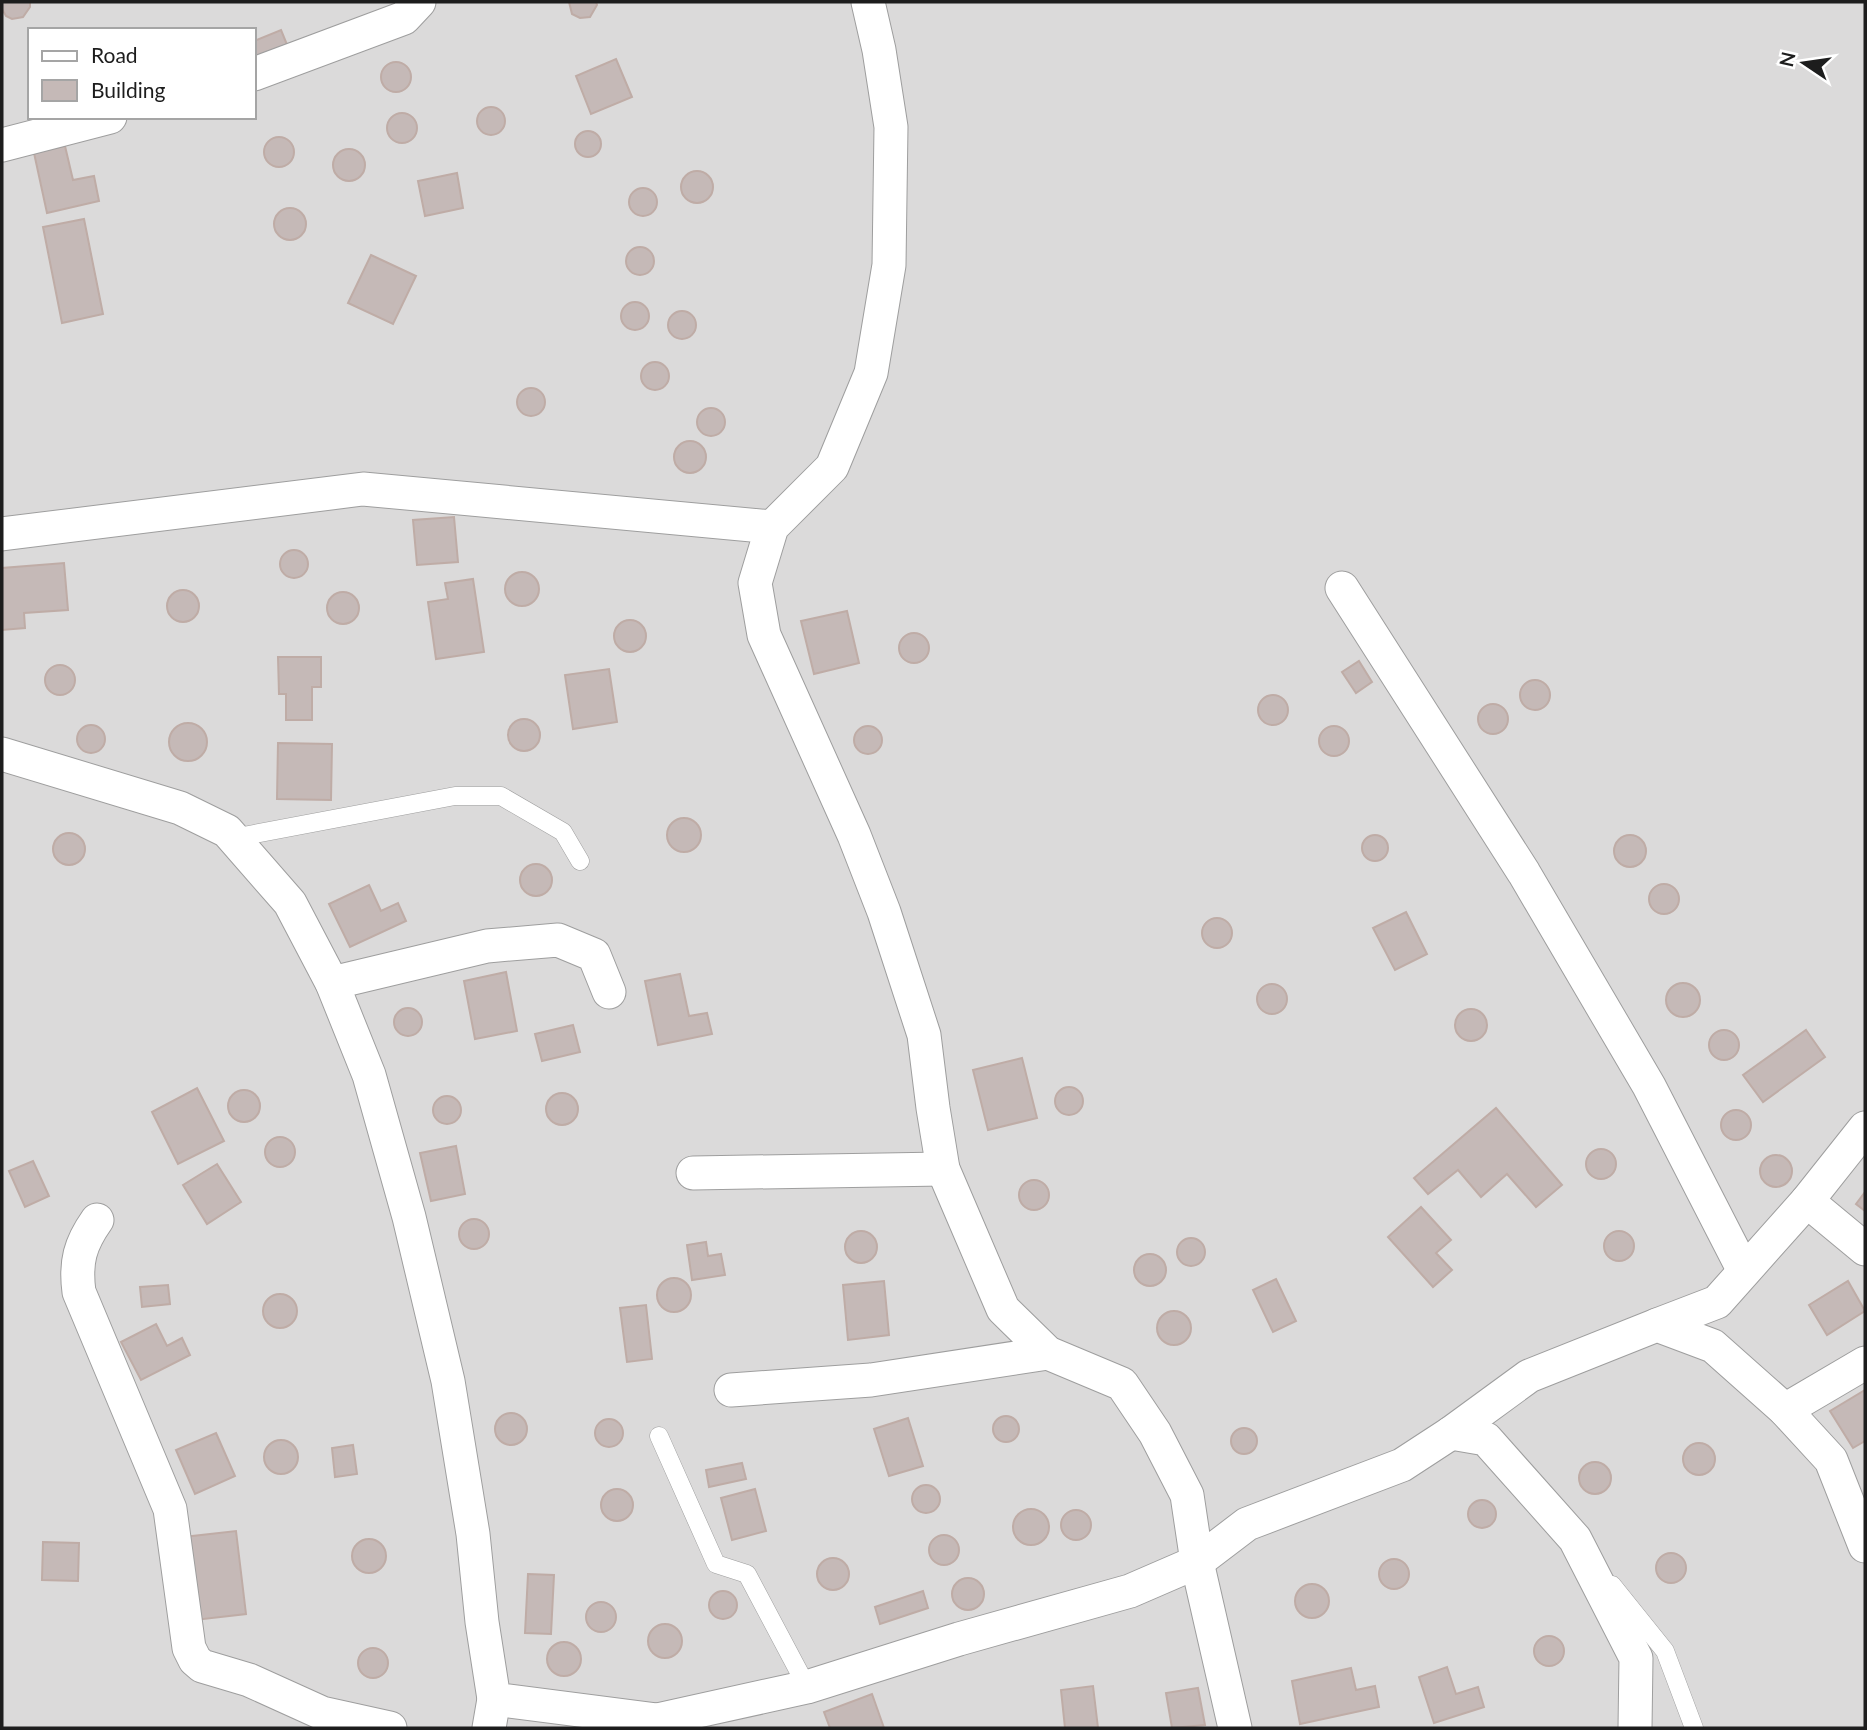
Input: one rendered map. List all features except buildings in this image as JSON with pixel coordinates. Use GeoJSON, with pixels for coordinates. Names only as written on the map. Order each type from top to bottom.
{"type":"FeatureCollection","features":[{"type":"Feature","properties":{"kind":"street"},"geometry":{"type":"LineString","coordinates":[[256,73],[404,18],[419,2]]}},
{"type":"Feature","properties":{"kind":"street"},"geometry":{"type":"LineString","coordinates":[[868,2],[879,50],[891,127],[888,265],[871,373],[832,467],[772,527],[755,583],[764,635],[854,835],[884,912],[925,1035],[943,1169],[1003,1309],[1048,1353],[1122,1384],[1155,1433],[1187,1495],[1197,1562],[1235,1728]]}},
{"type":"Feature","properties":{"kind":"street"},"geometry":{"type":"LineString","coordinates":[[2,145],[102,119]]}},
{"type":"Feature","properties":{"kind":"street"},"geometry":{"type":"LineString","coordinates":[[2,534],[363,489],[772,527]]}},
{"type":"Feature","properties":{"kind":"street"},"geometry":{"type":"LineString","coordinates":[[1342,588],[1524,873],[1635,1062],[1744,1271]]}},
{"type":"Feature","properties":{"kind":"street"},"geometry":{"type":"LineString","coordinates":[[2,754],[180,807],[227,831],[290,903],[332,983],[369,1075],[409,1217],[448,1381],[473,1534],[491,1714],[666,1724],[807,1687],[959,1639],[1129,1591],[1197,1562],[1247,1524],[1402,1465],[1529,1376],[1717,1302],[1807,1201],[1865,1128]]}},
{"type":"Feature","properties":{"kind":"street"},"geometry":{"type":"LineString","coordinates":[[332,983],[487,946],[558,940],[594,955],[609,992]]}},
{"type":"Feature","properties":{"kind":"street"},"geometry":{"type":"LineString","coordinates":[[693,1172],[943,1169]]}},
{"type":"Feature","properties":{"kind":"street"},"geometry":{"type":"LineString","coordinates":[[1807,1201],[1865,1249]]}},
{"type":"Feature","properties":{"kind":"street"},"geometry":{"type":"LineString","coordinates":[[97,1220],[84,1238],[76,1269],[79,1292],[170,1509],[189,1648],[195,1660],[202,1666],[249,1681],[322,1713],[390,1728]]}},
{"type":"Feature","properties":{"kind":"street"},"geometry":{"type":"LineString","coordinates":[[1657,1325],[1713,1346],[1785,1410],[1832,1460],[1865,1546]]}},
{"type":"Feature","properties":{"kind":"street"},"geometry":{"type":"LineString","coordinates":[[730,1390],[872,1380],[1048,1353]]}},
{"type":"Feature","properties":{"kind":"street"},"geometry":{"type":"LineString","coordinates":[[1785,1410],[1865,1363]]}},
{"type":"Feature","properties":{"kind":"street"},"geometry":{"type":"LineString","coordinates":[[1451,1433],[1486,1439],[1575,1539],[1636,1658],[1635,1728]]}},
{"type":"Feature","properties":{"kind":"lane"},"geometry":{"type":"LineString","coordinates":[[233,838],[455,796],[501,796],[563,832],[580,862]]}},
{"type":"Feature","properties":{"kind":"lane"},"geometry":{"type":"LineString","coordinates":[[659,1437],[716,1564],[747,1574],[807,1687]]}},
{"type":"Feature","properties":{"kind":"lane"},"geometry":{"type":"LineString","coordinates":[[1575,1539],[1665,1651],[1694,1728]]}},
{"type":"Feature","properties":{"kind":"shaded area"},"geometry":{"type":"Polygon","coordinates":[[[2,2],[1865,2],[1865,1728],[2,1728],[2,2]]]}}]}
